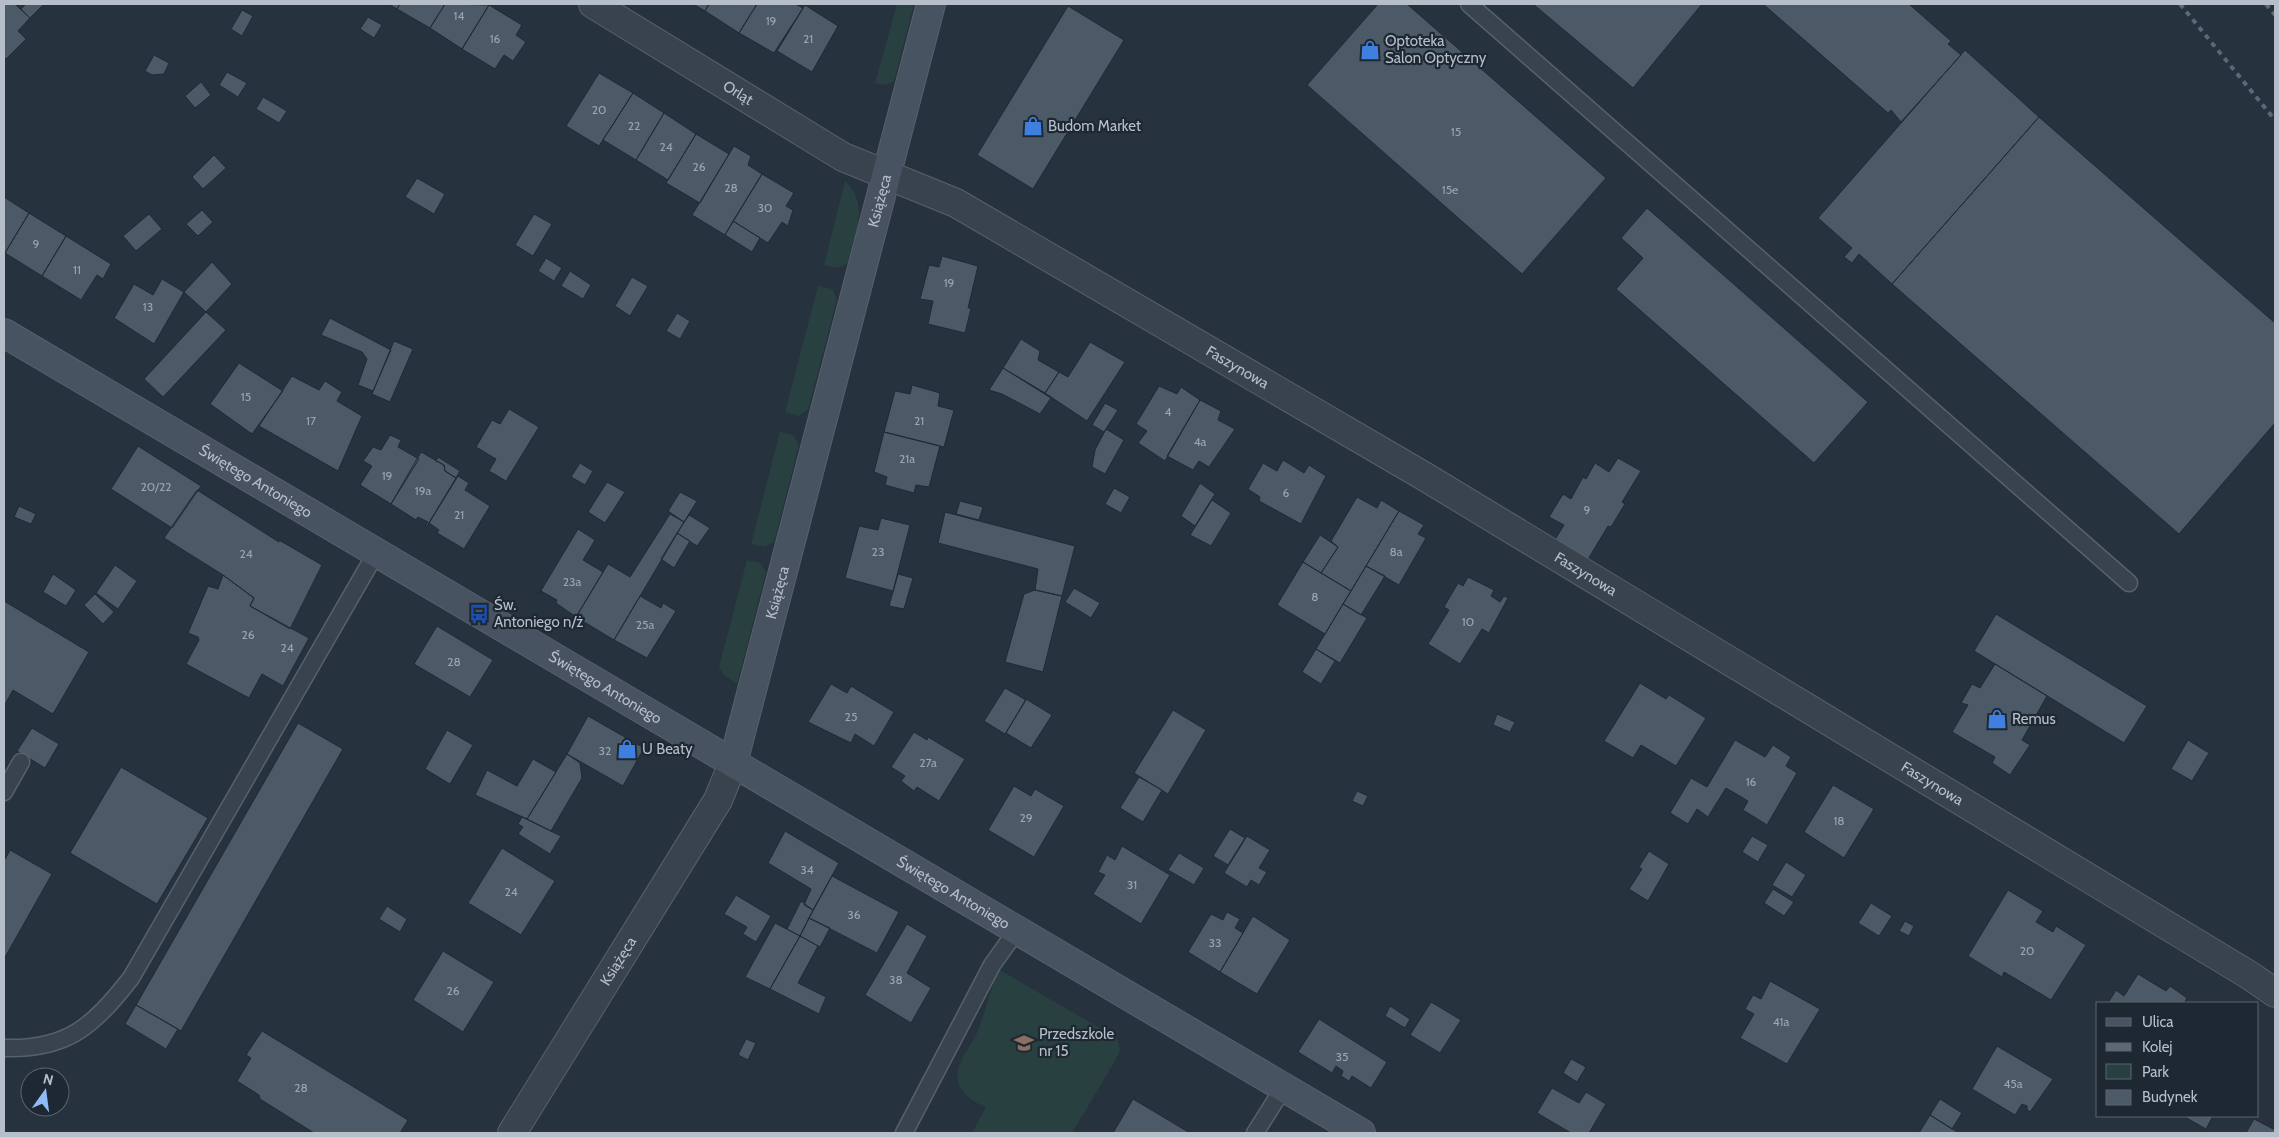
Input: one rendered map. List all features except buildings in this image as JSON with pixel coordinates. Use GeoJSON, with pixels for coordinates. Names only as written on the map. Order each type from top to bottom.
{"type":"FeatureCollection","features":[{"type":"Feature","properties":{"kind":"street","name":"Orląt"},"geometry":{"type":"LineString","coordinates":[[593,4],[843,157],[886,176]]}},
{"type":"Feature","properties":{"kind":"street","name":"Książęca"},"geometry":{"type":"LineString","coordinates":[[512,1133],[718,800],[733,763],[931,4]]}},
{"type":"Feature","properties":{"kind":"street","name":"Faszynowa"},"geometry":{"type":"LineString","coordinates":[[886,176],[916,185],[956,203],[1422,475],[2249,974],[2275,993]]}},
{"type":"Feature","properties":{"kind":"street","name":"Świętego Antoniego"},"geometry":{"type":"LineString","coordinates":[[4,333],[1361,1133]]}},
{"type":"Feature","properties":{"kind":"lane"},"geometry":{"type":"LineString","coordinates":[[1470,4],[2129,583]]}},
{"type":"Feature","properties":{"kind":"lane"},"geometry":{"type":"LineString","coordinates":[[4,1048],[52,1044],[82,1030],[107,1008],[131,978],[376,553]]}},
{"type":"Feature","properties":{"kind":"lane"},"geometry":{"type":"LineString","coordinates":[[4,792],[21,762]]}},
{"type":"Feature","properties":{"kind":"lane"},"geometry":{"type":"LineString","coordinates":[[904,1133],[992,965],[1017,930]]}},
{"type":"Feature","properties":{"kind":"lane"},"geometry":{"type":"LineString","coordinates":[[1255,1133],[1284,1087]]}},
{"type":"Feature","properties":{"kind":"green space"},"geometry":{"type":"Polygon","coordinates":[[[897,4],[914,4],[894,81],[886,85],[875,83],[897,4]]]}},
{"type":"Feature","properties":{"kind":"green space"},"geometry":{"type":"Polygon","coordinates":[[[845,181],[853,190],[857,200],[859,210],[858,221],[847,264],[837,268],[824,265],[845,181]]]}},
{"type":"Feature","properties":{"kind":"green space"},"geometry":{"type":"Polygon","coordinates":[[[818,286],[832,289],[837,299],[808,410],[799,416],[785,412],[818,286]]]}},
{"type":"Feature","properties":{"kind":"green space"},"geometry":{"type":"Polygon","coordinates":[[[780,432],[793,435],[799,445],[774,542],[764,547],[751,544],[780,432]]]}},
{"type":"Feature","properties":{"kind":"green space"},"geometry":{"type":"Polygon","coordinates":[[[747,560],[760,563],[766,572],[737,684],[724,675],[719,667],[747,560]]]}},
{"type":"Feature","properties":{"kind":"green space"},"geometry":{"type":"Polygon","coordinates":[[[998,969],[1117,1038],[1120,1050],[1115,1061],[1072,1133],[972,1133],[986,1107],[966,1095],[959,1083],[957,1076],[958,1068],[979,1028],[998,969]]]}},
{"type":"Feature","properties":{"kind":"railway"},"geometry":{"type":"LineString","coordinates":[[2180,4],[2275,120]]}},
{"type":"Feature","properties":{"kind":"railway"},"geometry":{"type":"LineString","coordinates":[[2266,4],[2275,15]]}},
{"type":"Feature","properties":{"kind":"place","name":"Optoteka Salon Optyczny"},"geometry":{"type":"Point","coordinates":[1370,50]}},
{"type":"Feature","properties":{"kind":"place","name":"Budom Market"},"geometry":{"type":"Point","coordinates":[1033,126]}},
{"type":"Feature","properties":{"kind":"place","name":"Św. Antoniego n/ż"},"geometry":{"type":"Point","coordinates":[479,614]}},
{"type":"Feature","properties":{"kind":"place","name":"Remus"},"geometry":{"type":"Point","coordinates":[1997,719]}},
{"type":"Feature","properties":{"kind":"place","name":"U Beaty"},"geometry":{"type":"Point","coordinates":[627,749]}},
{"type":"Feature","properties":{"kind":"place","name":"Przedszkole nr 15"},"geometry":{"type":"Point","coordinates":[1024,1043]}}]}
